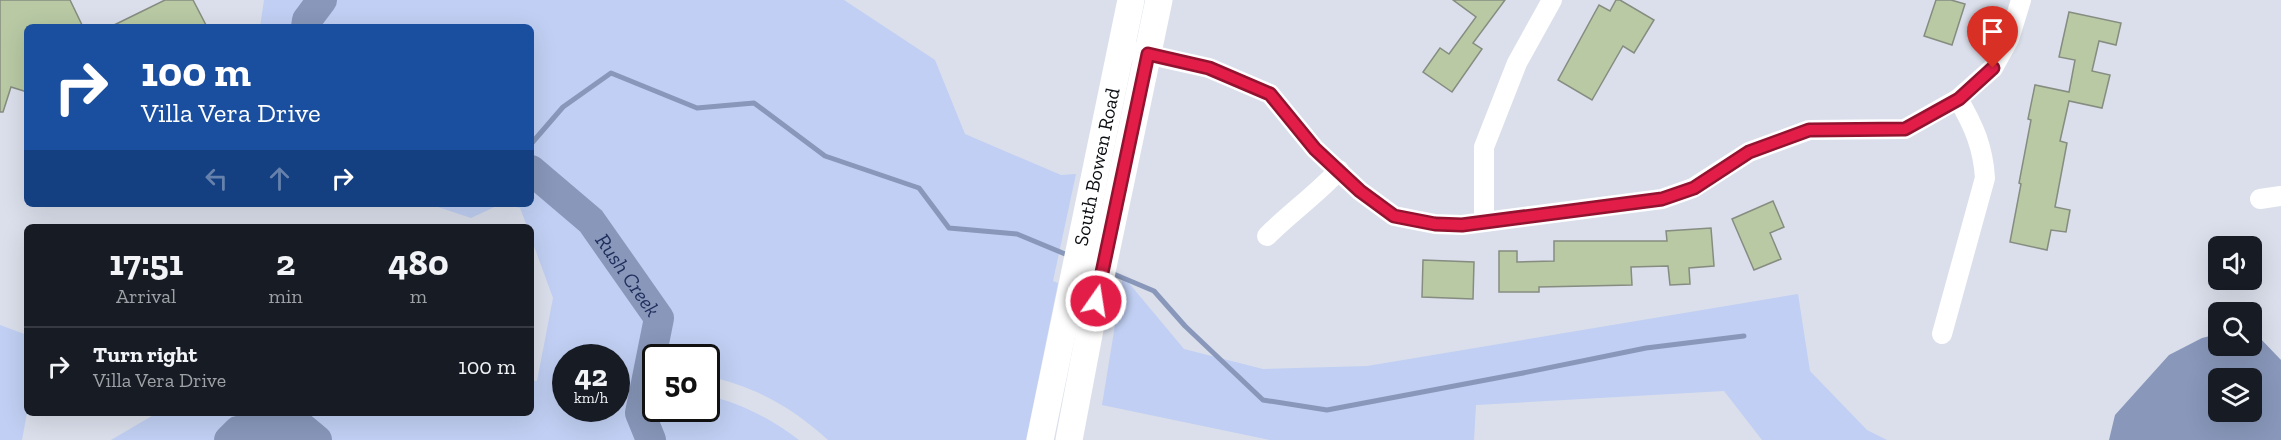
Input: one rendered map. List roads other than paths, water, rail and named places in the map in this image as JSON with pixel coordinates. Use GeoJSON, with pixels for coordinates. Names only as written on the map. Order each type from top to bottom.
{"type":"FeatureCollection","features":[{"type":"Feature","properties":{"kind":"main road","name":"South Bowen Road"},"geometry":{"type":"LineString","coordinates":[[1040,440],[1131,0]]}},
{"type":"Feature","properties":{"kind":"main road","name":"South Bowen Road"},"geometry":{"type":"LineString","coordinates":[[1069,440],[1159,0]]}},
{"type":"Feature","properties":{"kind":"street"},"geometry":{"type":"LineString","coordinates":[[1484,222],[1484,147],[1517,63],[1552,0]]}},
{"type":"Feature","properties":{"kind":"street"},"geometry":{"type":"LineString","coordinates":[[1121,49],[1209,68],[1270,94],[1315,149],[1360,191],[1394,216],[1435,224],[1484,222],[1662,199],[1694,188],[1749,152],[1809,130],[1905,129],[1959,99],[1993,68],[2009,39],[2021,0]]}},
{"type":"Feature","properties":{"kind":"street"},"geometry":{"type":"LineString","coordinates":[[1942,334],[1985,178],[1984,159],[1975,128],[1959,99]]}},
{"type":"Feature","properties":{"kind":"street"},"geometry":{"type":"LineString","coordinates":[[1267,236],[1339,170]]}},
{"type":"Feature","properties":{"kind":"street"},"geometry":{"type":"LineString","coordinates":[[2260,199],[2281,196]]}},
{"type":"Feature","properties":{"kind":"waterway","name":"Rush Creek"},"geometry":{"type":"LineString","coordinates":[[306,24],[322,0]]}},
{"type":"Feature","properties":{"kind":"waterway"},"geometry":{"type":"LineString","coordinates":[[534,141],[563,107],[611,73],[697,108],[754,103],[825,156],[919,188],[949,228],[1017,234],[1070,256]]}},
{"type":"Feature","properties":{"kind":"waterway","name":"Rush Creek"},"geometry":{"type":"LineString","coordinates":[[534,173],[591,221],[659,318],[640,413],[651,440]]}},
{"type":"Feature","properties":{"kind":"waterway"},"geometry":{"type":"LineString","coordinates":[[1109,272],[1154,291],[1185,326],[1263,400],[1327,410],[1646,348],[1744,336]]}},
{"type":"Feature","properties":{"kind":"waterway","name":"Rush Creek"},"geometry":{"type":"LineString","coordinates":[[229,440],[238,431],[299,425],[317,440]]}}]}
